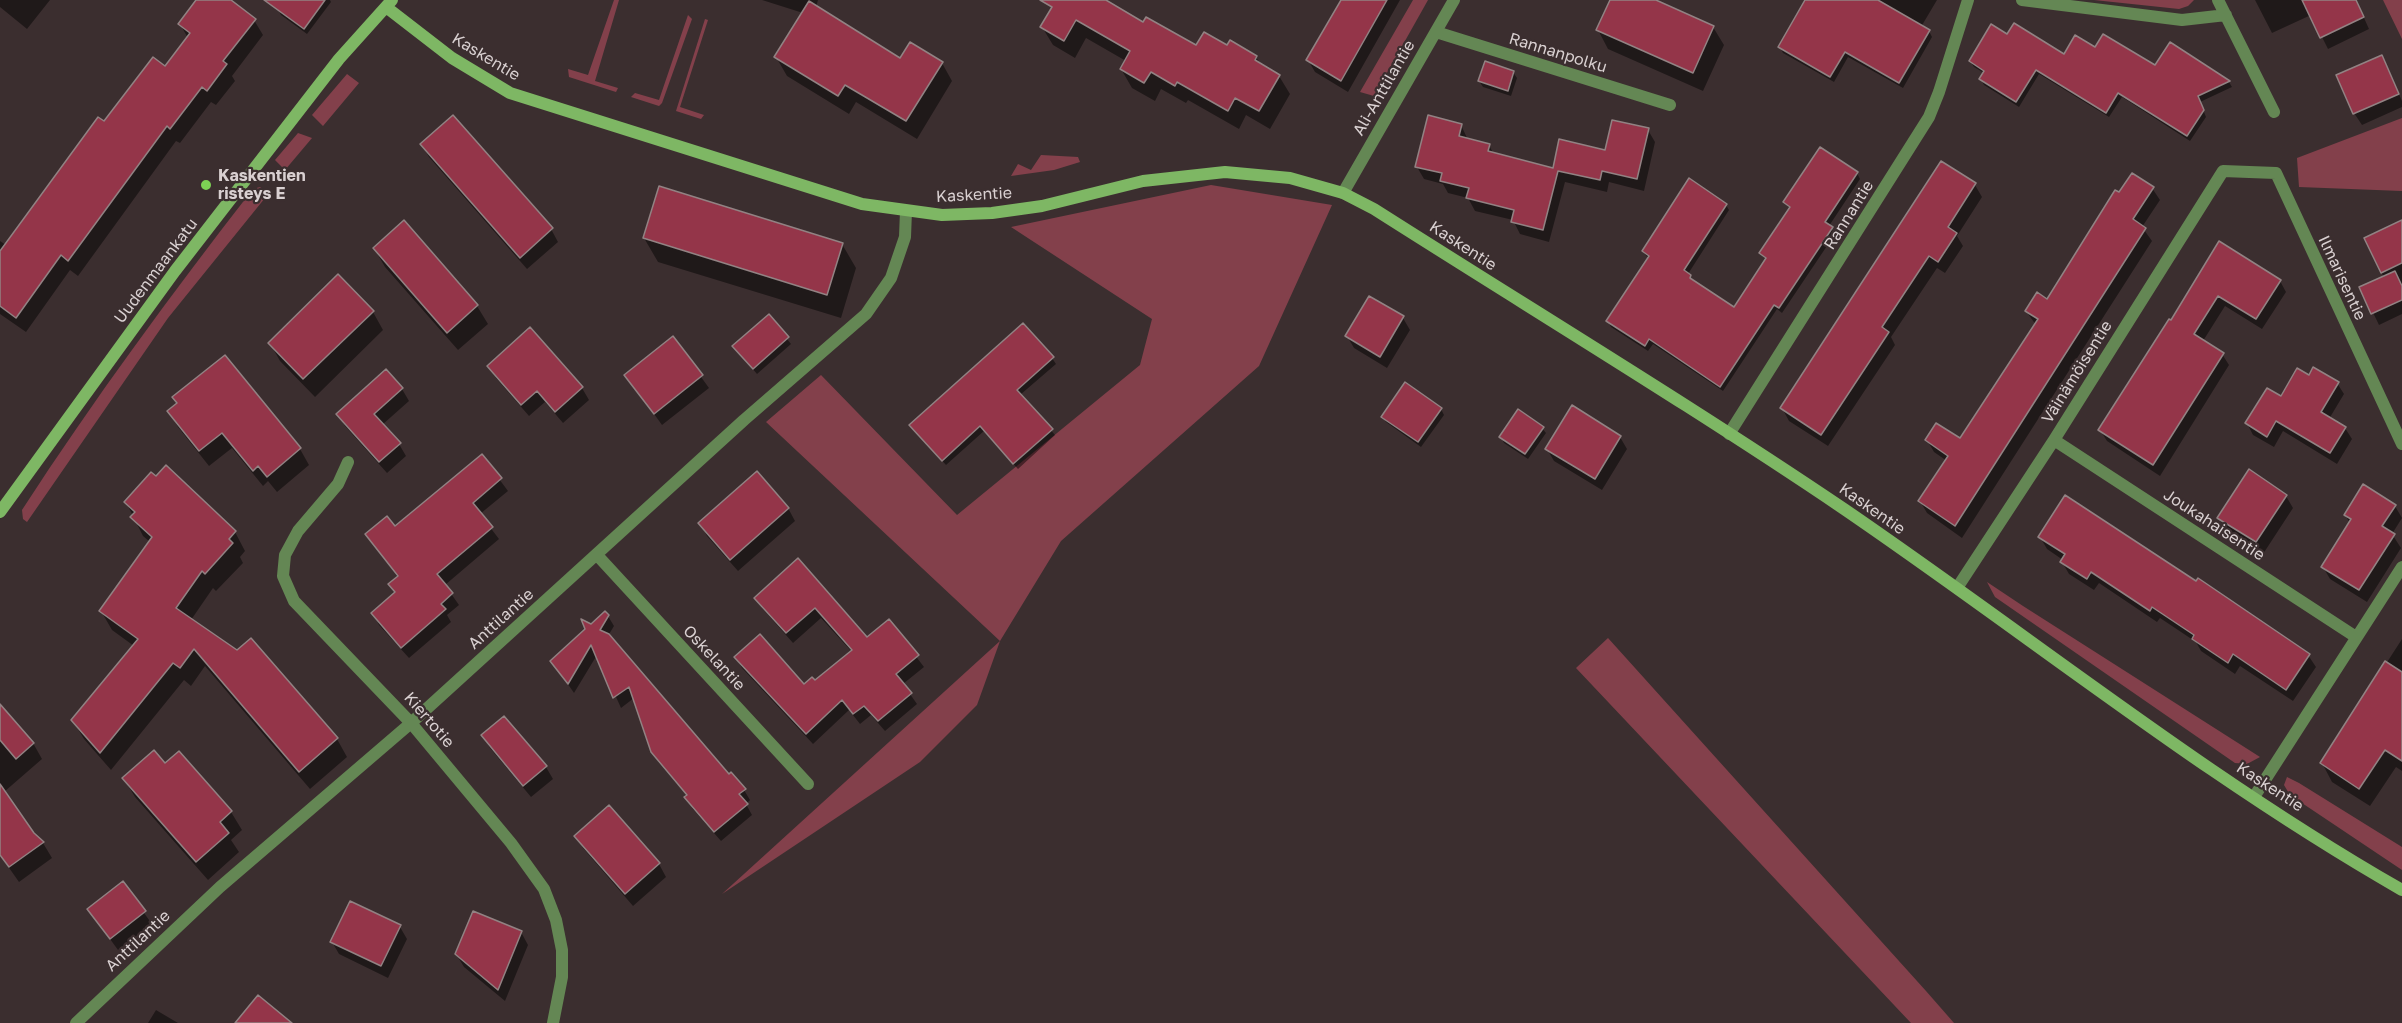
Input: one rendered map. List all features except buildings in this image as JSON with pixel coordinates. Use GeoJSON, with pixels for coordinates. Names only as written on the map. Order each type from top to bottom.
{"type":"FeatureCollection","features":[{"type":"Feature","properties":{"kind":"street","name":"Ali-Anttilantie"},"geometry":{"type":"LineString","coordinates":[[1343,193],[1454,0]]}},
{"type":"Feature","properties":{"kind":"street","name":"Rannantie"},"geometry":{"type":"LineString","coordinates":[[1730,434],[1929,117],[1968,0]]}},
{"type":"Feature","properties":{"kind":"street"},"geometry":{"type":"LineString","coordinates":[[2022,0],[2182,20],[2226,15]]}},
{"type":"Feature","properties":{"kind":"street"},"geometry":{"type":"LineString","coordinates":[[2218,0],[2274,112]]}},
{"type":"Feature","properties":{"kind":"street","name":"Kaskentie"},"geometry":{"type":"LineString","coordinates":[[389,4],[452,58],[510,93],[862,204],[942,215],[992,213],[1042,206],[1143,181],[1225,172],[1290,178],[1343,193],[1374,209],[1730,434],[1844,509],[2151,729],[2402,890]]}},
{"type":"Feature","properties":{"kind":"street","name":"Uudenmaankatu"},"geometry":{"type":"LineString","coordinates":[[0,512],[183,261],[339,59],[389,4]]}},
{"type":"Feature","properties":{"kind":"street","name":"Rannanpolku"},"geometry":{"type":"LineString","coordinates":[[1436,32],[1670,105]]}},
{"type":"Feature","properties":{"kind":"street","name":"Väinämöisentie"},"geometry":{"type":"LineString","coordinates":[[1957,588],[2054,440],[2223,171]]}},
{"type":"Feature","properties":{"kind":"street","name":"Ilmarisentie"},"geometry":{"type":"LineString","coordinates":[[2223,171],[2276,173],[2402,444]]}},
{"type":"Feature","properties":{"kind":"street","name":"Anttilantie"},"geometry":{"type":"LineString","coordinates":[[76,1023],[220,887],[411,723],[744,420],[866,314],[891,278],[904,237],[906,211]]}},
{"type":"Feature","properties":{"kind":"street","name":"Joukahaisentie"},"geometry":{"type":"LineString","coordinates":[[2054,440],[2356,637]]}},
{"type":"Feature","properties":{"kind":"street","name":"Kiertotie"},"geometry":{"type":"LineString","coordinates":[[348,462],[338,484],[298,531],[285,555],[283,576],[294,601],[411,723],[511,843],[544,889],[556,920],[562,950],[562,977],[553,1023]]}},
{"type":"Feature","properties":{"kind":"street","name":"Oskelantie"},"geometry":{"type":"LineString","coordinates":[[597,555],[808,784]]}},
{"type":"Feature","properties":{"kind":"street"},"geometry":{"type":"LineString","coordinates":[[2254,797],[2402,567]]}},
{"type":"Feature","properties":{"kind":"shaded area"},"geometry":{"type":"Polygon","coordinates":[[[614,0],[619,0],[595,81],[618,88],[616,92],[569,77],[568,69],[588,75],[614,0]]]}},
{"type":"Feature","properties":{"kind":"shaded area"},"geometry":{"type":"Polygon","coordinates":[[[1413,0],[1428,0],[1374,96],[1360,92],[1413,0]]]}},
{"type":"Feature","properties":{"kind":"shaded area"},"geometry":{"type":"Polygon","coordinates":[[[2094,0],[2194,0],[2188,6],[2179,9],[2094,0]]]}},
{"type":"Feature","properties":{"kind":"shaded area"},"geometry":{"type":"Polygon","coordinates":[[[2383,0],[2402,0],[2402,39],[2383,0]]]}},
{"type":"Feature","properties":{"kind":"shaded area"},"geometry":{"type":"Polygon","coordinates":[[[688,15],[692,19],[662,103],[659,106],[631,97],[635,93],[659,100],[688,15]]]}},
{"type":"Feature","properties":{"kind":"shaded area"},"geometry":{"type":"Polygon","coordinates":[[[705,19],[708,20],[680,107],[704,115],[701,119],[676,111],[705,19]]]}},
{"type":"Feature","properties":{"kind":"shaded area"},"geometry":{"type":"Polygon","coordinates":[[[347,74],[359,83],[323,126],[312,115],[347,74]]]}},
{"type":"Feature","properties":{"kind":"shaded area"},"geometry":{"type":"Polygon","coordinates":[[[2402,118],[2402,191],[2299,187],[2297,158],[2402,118]]]}},
{"type":"Feature","properties":{"kind":"shaded area"},"geometry":{"type":"Polygon","coordinates":[[[298,133],[312,138],[285,170],[275,160],[298,133]]]}},
{"type":"Feature","properties":{"kind":"shaded area"},"geometry":{"type":"Polygon","coordinates":[[[1041,155],[1078,157],[1080,162],[1054,170],[1011,176],[1018,164],[1031,170],[1041,155]]]}},
{"type":"Feature","properties":{"kind":"shaded area"},"geometry":{"type":"Polygon","coordinates":[[[1211,185],[1332,205],[1259,366],[1061,541],[1000,641],[766,422],[821,375],[957,515],[1140,365],[1152,319],[1011,227],[1211,185]]]}},
{"type":"Feature","properties":{"kind":"shaded area"},"geometry":{"type":"Polygon","coordinates":[[[260,187],[269,193],[168,318],[27,522],[23,519],[22,510],[77,428],[193,267],[253,189],[260,187]]]}},
{"type":"Feature","properties":{"kind":"shaded area"},"geometry":{"type":"Polygon","coordinates":[[[1987,582],[2260,757],[2247,764],[2235,763],[1995,597],[1987,582]]]}},
{"type":"Feature","properties":{"kind":"shaded area"},"geometry":{"type":"Polygon","coordinates":[[[1608,638],[1954,1023],[1911,1023],[1576,668],[1608,638]]]}},
{"type":"Feature","properties":{"kind":"shaded area"},"geometry":{"type":"Polygon","coordinates":[[[1000,641],[977,705],[920,762],[722,894],[1000,641]]]}},
{"type":"Feature","properties":{"kind":"shaded area"},"geometry":{"type":"Polygon","coordinates":[[[2287,777],[2402,847],[2402,870],[2290,795],[2284,785],[2287,777]]]}},
{"type":"Feature","properties":{"kind":"place","name":"Kaskentien risteys E"},"geometry":{"type":"Point","coordinates":[206,185]}}]}
